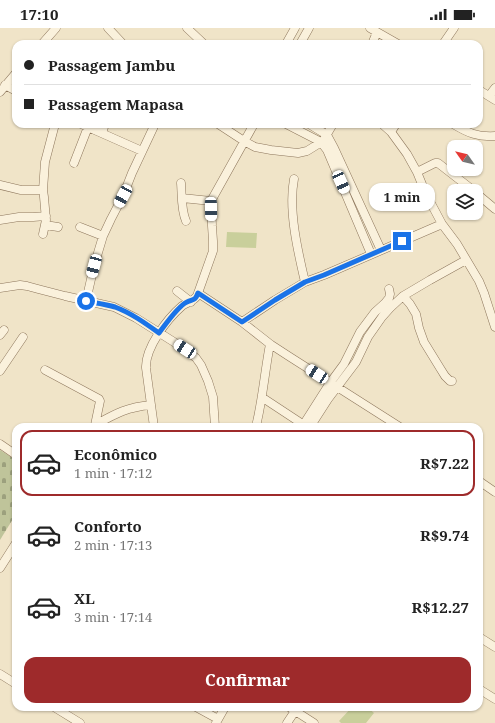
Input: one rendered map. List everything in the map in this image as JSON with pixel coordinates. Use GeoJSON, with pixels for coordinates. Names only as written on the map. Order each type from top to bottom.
{"type":"FeatureCollection","features":[{"type":"Feature","properties":{"kind":"street"},"geometry":{"type":"LineString","coordinates":[[46,40],[56,28]]}},
{"type":"Feature","properties":{"kind":"street"},"geometry":{"type":"LineString","coordinates":[[108,28],[119,40]]}},
{"type":"Feature","properties":{"kind":"street"},"geometry":{"type":"LineString","coordinates":[[187,28],[200,40]]}},
{"type":"Feature","properties":{"kind":"street"},"geometry":{"type":"LineString","coordinates":[[302,40],[309,28]]}},
{"type":"Feature","properties":{"kind":"street"},"geometry":{"type":"LineString","coordinates":[[446,40],[454,28]]}},
{"type":"Feature","properties":{"kind":"street"},"geometry":{"type":"LineString","coordinates":[[287,40],[291,30]]}},
{"type":"Feature","properties":{"kind":"street"},"geometry":{"type":"LineString","coordinates":[[373,40],[374,30],[391,40]]}},
{"type":"Feature","properties":{"kind":"street"},"geometry":{"type":"LineString","coordinates":[[3,89],[12,79]]}},
{"type":"Feature","properties":{"kind":"street"},"geometry":{"type":"LineString","coordinates":[[483,92],[492,98],[495,88]]}},
{"type":"Feature","properties":{"kind":"street"},"geometry":{"type":"LineString","coordinates":[[43,234],[46,216],[44,193],[45,162],[54,128]]}},
{"type":"Feature","properties":{"kind":"street"},"geometry":{"type":"LineString","coordinates":[[74,163],[84,128]]}},
{"type":"Feature","properties":{"kind":"street"},"geometry":{"type":"LineString","coordinates":[[89,128],[142,151]]}},
{"type":"Feature","properties":{"kind":"street"},"geometry":{"type":"LineString","coordinates":[[102,134],[104,128]]}},
{"type":"Feature","properties":{"kind":"street"},"geometry":{"type":"LineString","coordinates":[[86,301],[104,236],[153,128]]}},
{"type":"Feature","properties":{"kind":"street"},"geometry":{"type":"LineString","coordinates":[[224,128],[255,147],[298,153],[307,151],[324,139],[331,128]]}},
{"type":"Feature","properties":{"kind":"street"},"geometry":{"type":"LineString","coordinates":[[153,423],[146,363],[148,352],[170,318],[187,302],[191,302],[195,299],[198,293],[212,251],[211,201],[252,128]]}},
{"type":"Feature","properties":{"kind":"street"},"geometry":{"type":"LineString","coordinates":[[296,128],[324,139]]}},
{"type":"Feature","properties":{"kind":"street"},"geometry":{"type":"LineString","coordinates":[[313,128],[324,139],[347,196],[376,252]]}},
{"type":"Feature","properties":{"kind":"street"},"geometry":{"type":"LineString","coordinates":[[386,128],[408,154],[426,194],[442,224],[457,244],[484,293],[495,327]]}},
{"type":"Feature","properties":{"kind":"street"},"geometry":{"type":"LineString","coordinates":[[391,132],[394,128]]}},
{"type":"Feature","properties":{"kind":"street"},"geometry":{"type":"LineString","coordinates":[[460,128],[484,137],[495,136]]}},
{"type":"Feature","properties":{"kind":"street"},"geometry":{"type":"LineString","coordinates":[[417,172],[438,163],[465,184]]}},
{"type":"Feature","properties":{"kind":"street"},"geometry":{"type":"LineString","coordinates":[[294,179],[294,221],[298,255],[305,282]]}},
{"type":"Feature","properties":{"kind":"street"},"geometry":{"type":"LineString","coordinates":[[181,183],[186,221]]}},
{"type":"Feature","properties":{"kind":"street"},"geometry":{"type":"LineString","coordinates":[[0,185],[44,193]]}},
{"type":"Feature","properties":{"kind":"street"},"geometry":{"type":"LineString","coordinates":[[182,198],[211,201]]}},
{"type":"Feature","properties":{"kind":"street"},"geometry":{"type":"LineString","coordinates":[[483,199],[495,209]]}},
{"type":"Feature","properties":{"kind":"street"},"geometry":{"type":"LineString","coordinates":[[0,220],[19,217],[46,216]]}},
{"type":"Feature","properties":{"kind":"street"},"geometry":{"type":"LineString","coordinates":[[242,322],[305,282],[442,224]]}},
{"type":"Feature","properties":{"kind":"street"},"geometry":{"type":"LineString","coordinates":[[45,225],[58,227]]}},
{"type":"Feature","properties":{"kind":"street"},"geometry":{"type":"LineString","coordinates":[[80,227],[104,236]]}},
{"type":"Feature","properties":{"kind":"street"},"geometry":{"type":"LineString","coordinates":[[333,385],[356,362],[368,337],[390,308],[403,296],[466,260]]}},
{"type":"Feature","properties":{"kind":"street"},"geometry":{"type":"LineString","coordinates":[[0,288],[20,285],[27,286],[38,290],[109,306],[126,312],[136,318],[191,354],[201,365],[208,380],[213,397],[217,423]]}},
{"type":"Feature","properties":{"kind":"street"},"geometry":{"type":"LineString","coordinates":[[308,423],[333,385],[360,332],[375,312],[389,298],[389,289]]}},
{"type":"Feature","properties":{"kind":"street"},"geometry":{"type":"LineString","coordinates":[[177,291],[191,302]]}},
{"type":"Feature","properties":{"kind":"street"},"geometry":{"type":"LineString","coordinates":[[198,293],[242,322],[270,344],[394,423]]}},
{"type":"Feature","properties":{"kind":"street"},"geometry":{"type":"LineString","coordinates":[[403,296],[416,314],[424,342],[445,376],[452,381]]}},
{"type":"Feature","properties":{"kind":"street"},"geometry":{"type":"LineString","coordinates":[[0,371],[23,337]]}},
{"type":"Feature","properties":{"kind":"street"},"geometry":{"type":"LineString","coordinates":[[257,422],[263,398],[266,365],[270,344]]}},
{"type":"Feature","properties":{"kind":"street"},"geometry":{"type":"LineString","coordinates":[[45,370],[99,398],[100,401],[96,423]]}},
{"type":"Feature","properties":{"kind":"street"},"geometry":{"type":"LineString","coordinates":[[263,398],[301,423]]}},
{"type":"Feature","properties":{"kind":"street"},"geometry":{"type":"LineString","coordinates":[[100,423],[124,410],[138,406],[151,405]]}},
{"type":"Feature","properties":{"kind":"street"},"geometry":{"type":"LineString","coordinates":[[0,444],[12,452]]}},
{"type":"Feature","properties":{"kind":"street"},"geometry":{"type":"LineString","coordinates":[[483,484],[495,492]]}},
{"type":"Feature","properties":{"kind":"street"},"geometry":{"type":"LineString","coordinates":[[0,568],[12,549]]}},
{"type":"Feature","properties":{"kind":"street"},"geometry":{"type":"LineString","coordinates":[[483,640],[495,647]]}},
{"type":"Feature","properties":{"kind":"street"},"geometry":{"type":"LineString","coordinates":[[0,674],[12,682]]}},
{"type":"Feature","properties":{"kind":"street"},"geometry":{"type":"LineString","coordinates":[[483,694],[495,699]]}},
{"type":"Feature","properties":{"kind":"street"},"geometry":{"type":"LineString","coordinates":[[60,711],[80,723]]}},
{"type":"Feature","properties":{"kind":"street"},"geometry":{"type":"LineString","coordinates":[[202,711],[217,721],[223,711]]}},
{"type":"Feature","properties":{"kind":"street"},"geometry":{"type":"LineString","coordinates":[[286,723],[291,711]]}},
{"type":"Feature","properties":{"kind":"street"},"geometry":{"type":"LineString","coordinates":[[295,711],[314,723]]}},
{"type":"Feature","properties":{"kind":"green space"},"geometry":{"type":"Polygon","coordinates":[[[227,232],[257,233],[256,248],[226,247],[227,232]]]}},
{"type":"Feature","properties":{"kind":"green space"},"geometry":{"type":"Polygon","coordinates":[[[0,450],[12,458],[12,520],[0,540],[0,450]]]}},
{"type":"Feature","properties":{"kind":"green space"},"geometry":{"type":"Polygon","coordinates":[[[348,711],[372,711],[374,713],[366,723],[341,723],[339,721],[348,711]]]}},
{"type":"Feature","properties":{"kind":"route"},"geometry":{"type":"LineString","coordinates":[[86,301],[114,307],[126,312],[159,333],[170,318],[187,302],[191,302],[195,299],[198,293],[242,322],[305,282],[402,241]]}}]}
